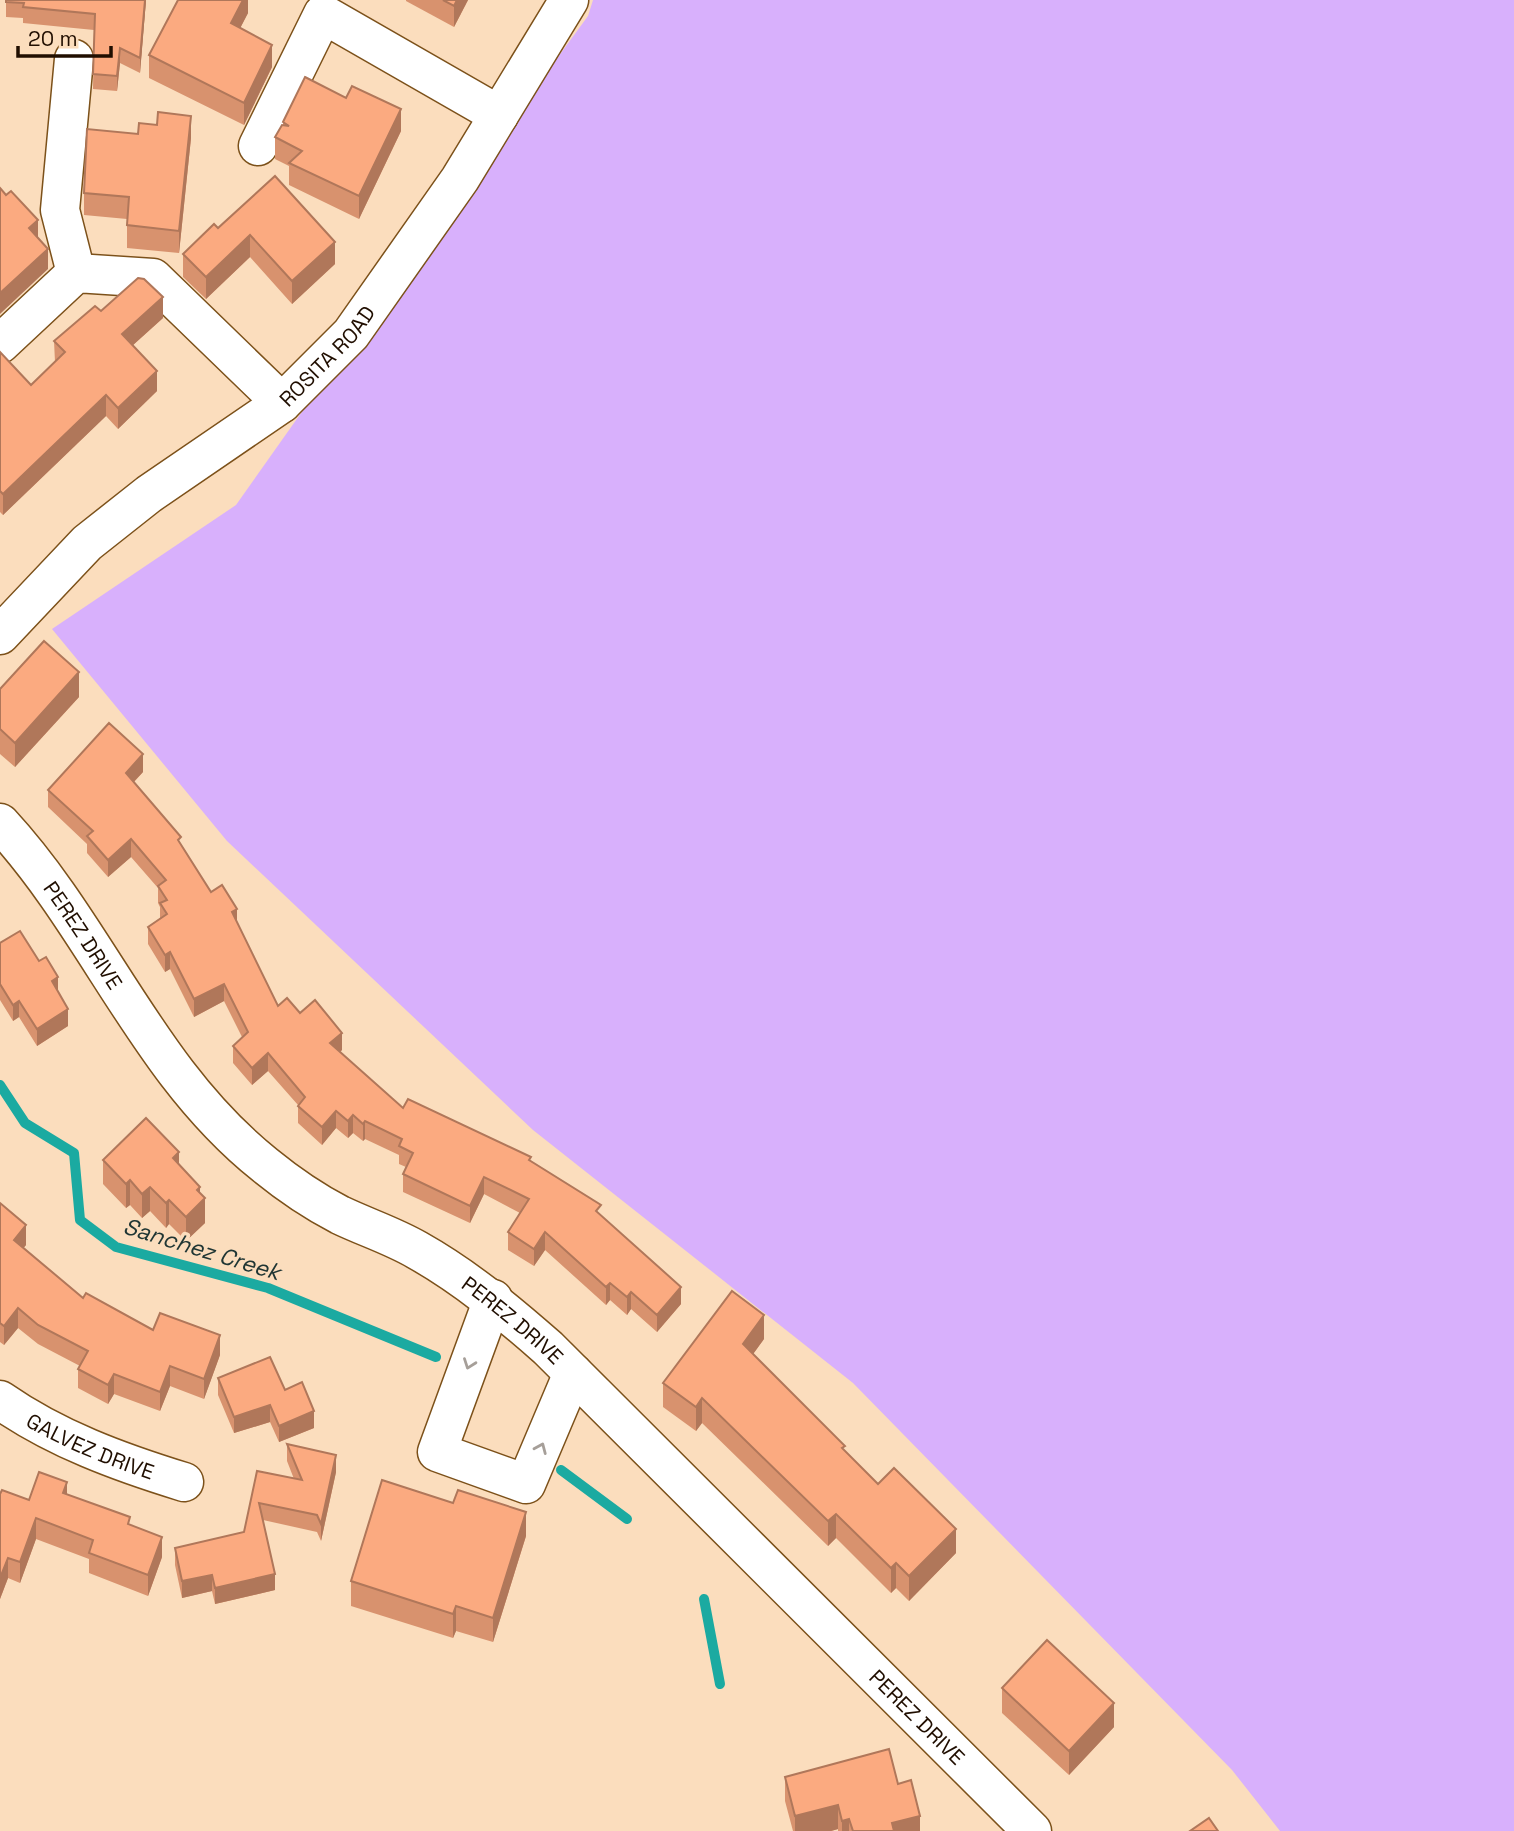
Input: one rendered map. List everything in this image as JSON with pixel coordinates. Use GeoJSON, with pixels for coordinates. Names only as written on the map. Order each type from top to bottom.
{"type":"FeatureCollection","features":[{"type":"Feature","properties":{"kind":"street","name":"ROSITA ROAD"},"geometry":{"type":"LineString","coordinates":[[0,635],[87,543],[149,494],[282,404],[351,334],[460,179],[569,0]]}},
{"type":"Feature","properties":{"kind":"street"},"geometry":{"type":"LineString","coordinates":[[258,146],[326,7],[499,115]]}},
{"type":"Feature","properties":{"kind":"street"},"geometry":{"type":"LineString","coordinates":[[74,59],[60,210],[76,273]]}},
{"type":"Feature","properties":{"kind":"street"},"geometry":{"type":"LineString","coordinates":[[0,344],[76,273],[153,278],[282,404]]}},
{"type":"Feature","properties":{"kind":"street","name":"PEREZ DRIVE"},"geometry":{"type":"LineString","coordinates":[[0,823],[20,845],[77,922],[138,1022],[201,1104],[265,1165],[337,1214],[416,1249],[493,1299],[573,1373],[1032,1831]]}},
{"type":"Feature","properties":{"kind":"street"},"geometry":{"type":"LineString","coordinates":[[493,1299],[437,1452],[526,1484],[573,1373]]}},
{"type":"Feature","properties":{"kind":"street","name":"GALVEZ DRIVE"},"geometry":{"type":"LineString","coordinates":[[0,1400],[67,1440],[127,1464],[184,1482]]}},
{"type":"Feature","properties":{"kind":"shaded area"},"geometry":{"type":"Polygon","coordinates":[[[593,0],[1514,0],[1514,1831],[1280,1831],[1232,1770],[853,1383],[533,1130],[227,841],[52,629],[236,505],[415,252],[588,16],[593,0]]]}},
{"type":"Feature","properties":{"kind":"building"},"geometry":{"type":"Polygon","coordinates":[[[6,0],[145,0],[140,58],[120,48],[117,76],[93,74],[95,14],[23,7],[24,3],[6,0]]]}},
{"type":"Feature","properties":{"kind":"building"},"geometry":{"type":"Polygon","coordinates":[[[178,0],[243,0],[231,23],[272,45],[244,103],[149,55],[178,0]]]}},
{"type":"Feature","properties":{"kind":"building"},"geometry":{"type":"Polygon","coordinates":[[[443,0],[457,0],[454,6],[443,0]]]}},
{"type":"Feature","properties":{"kind":"building"},"geometry":{"type":"Polygon","coordinates":[[[305,77],[346,98],[352,86],[401,109],[359,196],[289,163],[302,151],[275,137],[282,125],[289,126],[283,122],[305,77]]]}},
{"type":"Feature","properties":{"kind":"building"},"geometry":{"type":"Polygon","coordinates":[[[158,112],[191,116],[179,231],[127,225],[129,197],[84,193],[87,129],[138,134],[139,123],[157,125],[158,112]]]}},
{"type":"Feature","properties":{"kind":"building"},"geometry":{"type":"Polygon","coordinates":[[[275,176],[335,242],[292,281],[250,235],[206,277],[183,254],[214,224],[218,228],[275,176]]]}},
{"type":"Feature","properties":{"kind":"building"},"geometry":{"type":"Polygon","coordinates":[[[0,188],[6,195],[11,191],[38,220],[29,228],[48,249],[0,293],[0,188]]]}},
{"type":"Feature","properties":{"kind":"building"},"geometry":{"type":"Polygon","coordinates":[[[138,278],[144,279],[163,297],[122,334],[157,371],[118,408],[106,395],[3,494],[0,491],[0,352],[31,385],[65,352],[54,341],[95,306],[101,311],[138,278]]]}},
{"type":"Feature","properties":{"kind":"building"},"geometry":{"type":"Polygon","coordinates":[[[44,641],[79,672],[15,743],[0,729],[0,689],[44,641]]]}},
{"type":"Feature","properties":{"kind":"building"},"geometry":{"type":"Polygon","coordinates":[[[109,723],[143,754],[126,773],[181,837],[178,840],[211,892],[222,885],[237,909],[232,912],[278,1006],[287,998],[300,1013],[315,1000],[342,1033],[330,1043],[403,1108],[408,1099],[531,1157],[529,1160],[601,1205],[596,1211],[681,1287],[657,1315],[631,1292],[627,1297],[610,1283],[606,1287],[545,1232],[534,1249],[508,1232],[529,1199],[484,1177],[470,1206],[403,1174],[413,1153],[399,1146],[402,1139],[365,1121],[363,1124],[353,1115],[348,1121],[336,1111],[322,1127],[298,1106],[305,1097],[268,1053],[252,1068],[233,1046],[248,1032],[224,984],[194,999],[170,952],[165,955],[148,927],[167,914],[160,903],[167,900],[158,886],[166,880],[131,839],[108,860],[87,836],[93,831],[48,790],[109,723]]]}},
{"type":"Feature","properties":{"kind":"building"},"geometry":{"type":"Polygon","coordinates":[[[20,931],[39,961],[46,957],[58,977],[52,981],[68,1009],[37,1029],[19,1001],[13,1005],[0,984],[0,943],[20,931]]]}},
{"type":"Feature","properties":{"kind":"building"},"geometry":{"type":"Polygon","coordinates":[[[146,1118],[179,1152],[173,1158],[200,1187],[197,1190],[205,1198],[186,1217],[169,1200],[166,1203],[150,1187],[142,1194],[130,1180],[126,1184],[103,1160],[146,1118]]]}},
{"type":"Feature","properties":{"kind":"building"},"geometry":{"type":"Polygon","coordinates":[[[0,1203],[26,1225],[14,1240],[83,1298],[86,1293],[153,1330],[160,1313],[220,1335],[204,1379],[170,1366],[160,1392],[114,1374],[108,1385],[78,1369],[88,1351],[38,1325],[18,1308],[4,1326],[0,1323],[0,1203]]]}},
{"type":"Feature","properties":{"kind":"building"},"geometry":{"type":"Polygon","coordinates":[[[732,1291],[764,1315],[743,1344],[845,1446],[842,1448],[878,1484],[894,1468],[956,1529],[909,1576],[896,1563],[891,1568],[836,1514],[828,1521],[702,1398],[696,1407],[663,1383],[732,1291]]]}},
{"type":"Feature","properties":{"kind":"building"},"geometry":{"type":"Polygon","coordinates":[[[270,1357],[285,1390],[302,1382],[314,1411],[279,1426],[270,1405],[234,1417],[218,1378],[270,1357]]]}},
{"type":"Feature","properties":{"kind":"building"},"geometry":{"type":"Polygon","coordinates":[[[287,1444],[336,1455],[321,1524],[317,1515],[259,1503],[275,1574],[215,1588],[212,1575],[182,1581],[175,1548],[244,1532],[257,1471],[302,1480],[287,1444]]]}},
{"type":"Feature","properties":{"kind":"building"},"geometry":{"type":"Polygon","coordinates":[[[39,1472],[67,1482],[63,1493],[130,1517],[128,1524],[162,1537],[148,1575],[89,1553],[93,1540],[36,1518],[20,1562],[8,1558],[0,1578],[0,1494],[2,1490],[29,1500],[39,1472]]]}},
{"type":"Feature","properties":{"kind":"building"},"geometry":{"type":"Polygon","coordinates":[[[382,1480],[453,1503],[458,1490],[526,1512],[493,1618],[456,1606],[453,1614],[351,1581],[382,1480]]]}},
{"type":"Feature","properties":{"kind":"building"},"geometry":{"type":"Polygon","coordinates":[[[1047,1640],[1114,1703],[1069,1751],[1002,1688],[1047,1640]]]}},
{"type":"Feature","properties":{"kind":"building"},"geometry":{"type":"Polygon","coordinates":[[[889,1749],[898,1784],[911,1780],[920,1816],[892,1823],[894,1831],[853,1831],[849,1819],[842,1821],[838,1805],[795,1816],[785,1777],[889,1749]]]}},
{"type":"Feature","properties":{"kind":"building"},"geometry":{"type":"Polygon","coordinates":[[[1209,1818],[1218,1831],[1190,1831],[1209,1818]]]}},
{"type":"Feature","properties":{"kind":"waterway","name":"Sanchez Creek"},"geometry":{"type":"LineString","coordinates":[[0,1085],[25,1123],[74,1153],[80,1220],[116,1247],[268,1288],[436,1357]]}},
{"type":"Feature","properties":{"kind":"waterway","name":"Sanchez Creek"},"geometry":{"type":"LineString","coordinates":[[561,1470],[627,1519]]}},
{"type":"Feature","properties":{"kind":"waterway","name":"Sanchez Creek"},"geometry":{"type":"LineString","coordinates":[[704,1599],[720,1684]]}}]}
